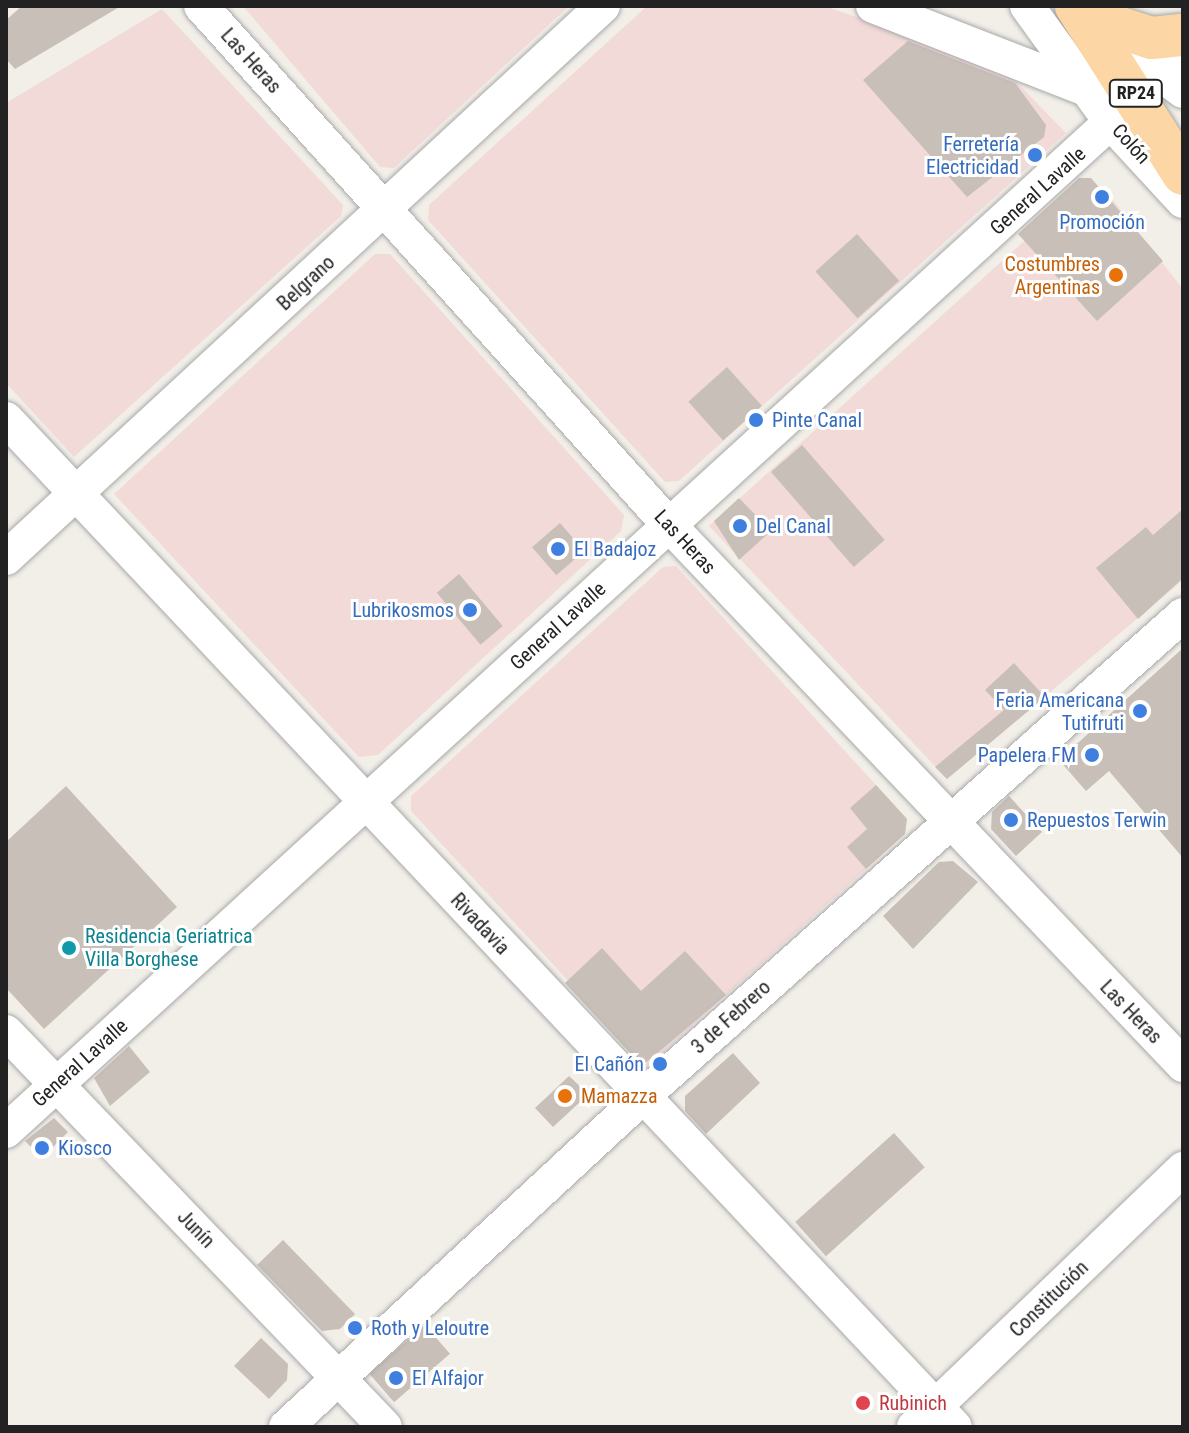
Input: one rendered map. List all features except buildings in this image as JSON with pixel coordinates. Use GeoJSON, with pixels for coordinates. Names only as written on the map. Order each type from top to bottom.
{"type":"FeatureCollection","features":[{"type":"Feature","properties":{"kind":"main road"},"geometry":{"type":"LineString","coordinates":[[1080,11],[1152,38],[1183,35]]}},
{"type":"Feature","properties":{"kind":"main road","name":"Colón"},"geometry":{"type":"LineString","coordinates":[[1080,11],[1156,89],[1183,174]]}},
{"type":"Feature","properties":{"kind":"street","name":"Las Heras"},"geometry":{"type":"LineString","coordinates":[[201,6],[669,525],[948,823],[1183,1065]]}},
{"type":"Feature","properties":{"kind":"street","name":"Belgrano"},"geometry":{"type":"LineString","coordinates":[[6,558],[603,6]]}},
{"type":"Feature","properties":{"kind":"street"},"geometry":{"type":"LineString","coordinates":[[873,6],[1086,89]]}},
{"type":"Feature","properties":{"kind":"street","name":"Colón"},"geometry":{"type":"LineString","coordinates":[[1027,6],[1086,89],[1156,89],[1183,201]]}},
{"type":"Feature","properties":{"kind":"street","name":"General Lavalle"},"geometry":{"type":"LineString","coordinates":[[6,1131],[669,525],[1156,89]]}},
{"type":"Feature","properties":{"kind":"street","name":"Rivadavia"},"geometry":{"type":"LineString","coordinates":[[6,419],[367,802],[935,1421]]}},
{"type":"Feature","properties":{"kind":"street","name":"3 de Febrero"},"geometry":{"type":"LineString","coordinates":[[286,1427],[641,1098],[1183,615]]}},
{"type":"Feature","properties":{"kind":"street","name":"Junín"},"geometry":{"type":"LineString","coordinates":[[6,1032],[385,1427]]}},
{"type":"Feature","properties":{"kind":"street","name":"Constitución"},"geometry":{"type":"LineString","coordinates":[[935,1421],[1183,1169]]}},
{"type":"Feature","properties":{"kind":"shaded area"},"geometry":{"type":"Polygon","coordinates":[[[243,6],[569,6],[394,168],[380,167],[243,6]]]}},
{"type":"Feature","properties":{"kind":"shaded area"},"geometry":{"type":"Polygon","coordinates":[[[647,6],[824,6],[1000,65],[1066,133],[679,481],[665,482],[428,220],[429,205],[647,6]]]}},
{"type":"Feature","properties":{"kind":"shaded area"},"geometry":{"type":"Polygon","coordinates":[[[162,9],[343,205],[341,216],[74,457],[6,383],[6,103],[162,9]]]}},
{"type":"Feature","properties":{"kind":"shaded area"},"geometry":{"type":"Polygon","coordinates":[[[1085,186],[1104,189],[1183,289],[1183,580],[947,779],[709,526],[1085,186]]]}},
{"type":"Feature","properties":{"kind":"shaded area"},"geometry":{"type":"Polygon","coordinates":[[[375,254],[390,254],[624,515],[621,531],[378,755],[359,757],[114,494],[375,254]]]}},
{"type":"Feature","properties":{"kind":"shaded area"},"geometry":{"type":"Polygon","coordinates":[[[676,566],[907,819],[905,834],[647,1066],[411,811],[411,796],[663,567],[676,566]]]}},
{"type":"Feature","properties":{"kind":"place","name":"Ferretería Electricidad"},"geometry":{"type":"Point","coordinates":[1035,155]}},
{"type":"Feature","properties":{"kind":"place","name":"Promoción"},"geometry":{"type":"Point","coordinates":[1102,197]}},
{"type":"Feature","properties":{"kind":"place","name":"Costumbres Argentinas"},"geometry":{"type":"Point","coordinates":[1116,275]}},
{"type":"Feature","properties":{"kind":"place","name":"Pinte Canal"},"geometry":{"type":"Point","coordinates":[756,420]}},
{"type":"Feature","properties":{"kind":"place","name":"Del Canal"},"geometry":{"type":"Point","coordinates":[740,526]}},
{"type":"Feature","properties":{"kind":"place","name":"El Badajoz"},"geometry":{"type":"Point","coordinates":[558,549]}},
{"type":"Feature","properties":{"kind":"place","name":"Lubrikosmos"},"geometry":{"type":"Point","coordinates":[470,610]}},
{"type":"Feature","properties":{"kind":"place","name":"Feria Americana Tutifruti"},"geometry":{"type":"Point","coordinates":[1140,711]}},
{"type":"Feature","properties":{"kind":"place","name":"Papelera FM"},"geometry":{"type":"Point","coordinates":[1092,755]}},
{"type":"Feature","properties":{"kind":"place","name":"Repuestos Terwin"},"geometry":{"type":"Point","coordinates":[1011,820]}},
{"type":"Feature","properties":{"kind":"place","name":"Residencia Geriatrica Villa Borghese"},"geometry":{"type":"Point","coordinates":[69,948]}},
{"type":"Feature","properties":{"kind":"place","name":"El Cañón"},"geometry":{"type":"Point","coordinates":[660,1064]}},
{"type":"Feature","properties":{"kind":"place","name":"Mamazza"},"geometry":{"type":"Point","coordinates":[565,1096]}},
{"type":"Feature","properties":{"kind":"place","name":"Kiosco"},"geometry":{"type":"Point","coordinates":[42,1148]}},
{"type":"Feature","properties":{"kind":"place","name":"Roth y Leloutre"},"geometry":{"type":"Point","coordinates":[355,1328]}},
{"type":"Feature","properties":{"kind":"place","name":"El Alfajor"},"geometry":{"type":"Point","coordinates":[396,1378]}},
{"type":"Feature","properties":{"kind":"place","name":"Rubinich"},"geometry":{"type":"Point","coordinates":[863,1403]}}]}
